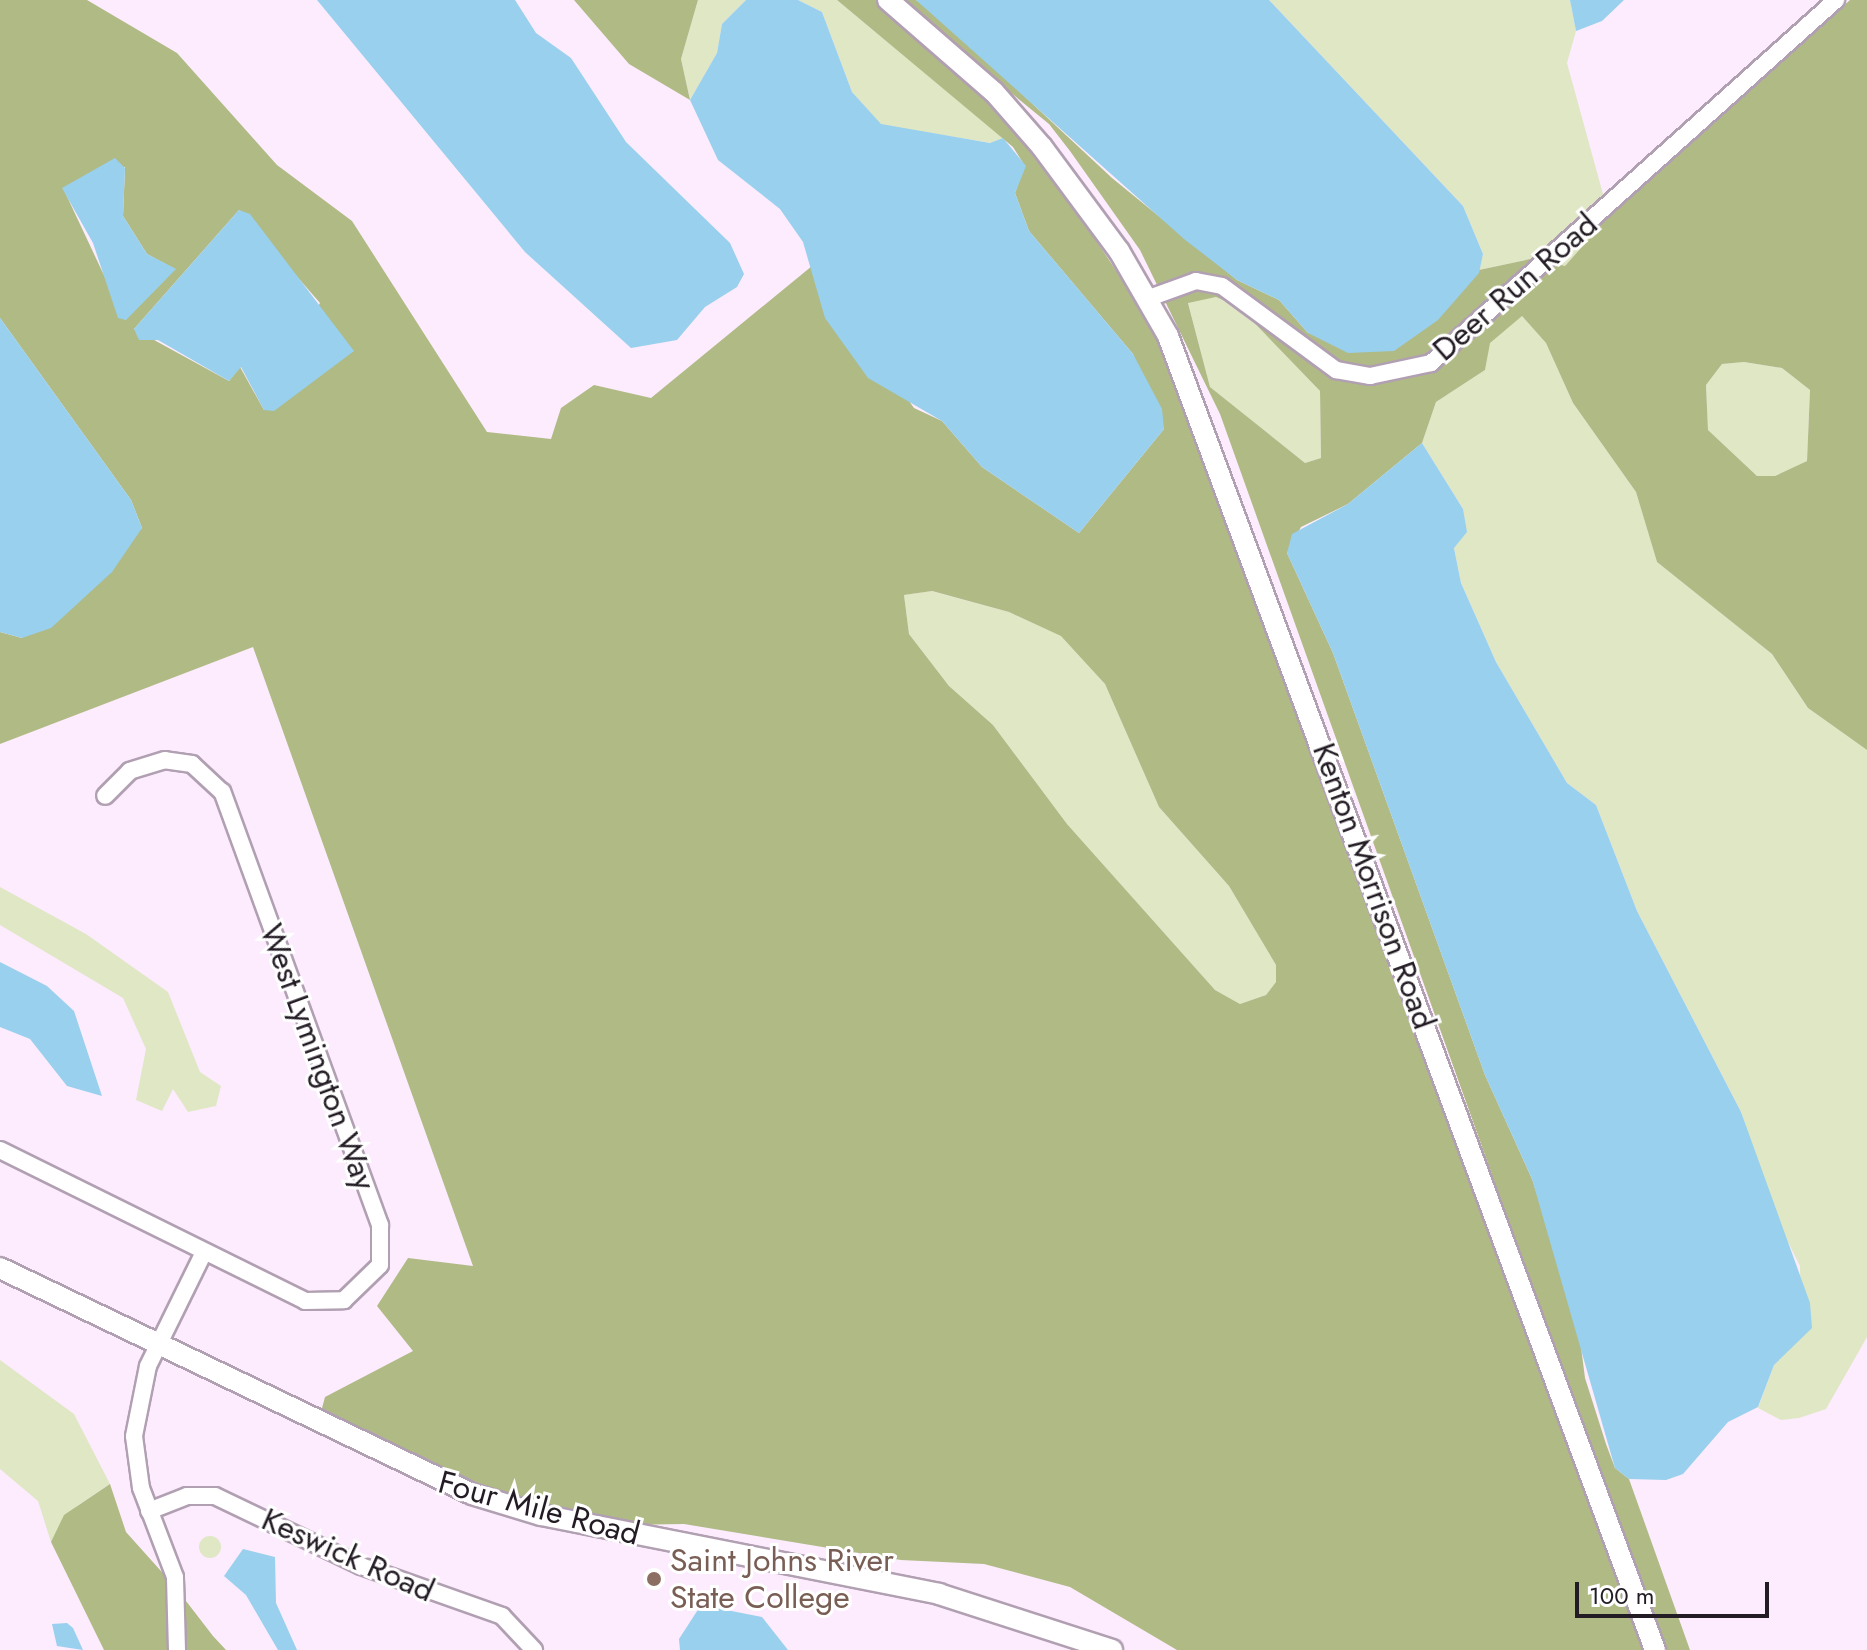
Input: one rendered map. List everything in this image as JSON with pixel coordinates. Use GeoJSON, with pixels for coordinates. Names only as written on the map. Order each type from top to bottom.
{"type":"FeatureCollection","features":[{"type":"Feature","properties":{"kind":"main road","name":"Kenton Morrison Road"},"geometry":{"type":"LineString","coordinates":[[888,0],[994,92],[1042,147],[1149,298],[1208,434],[1655,1650]]}},
{"type":"Feature","properties":{"kind":"main road","name":"Four Mile Road"},"geometry":{"type":"LineString","coordinates":[[0,1268],[157,1346],[472,1494],[570,1522],[939,1594],[1112,1650]]}},
{"type":"Feature","properties":{"kind":"street","name":"Deer Run Road"},"geometry":{"type":"LineString","coordinates":[[1149,298],[1196,281],[1222,286],[1336,370],[1382,375],[1431,363],[1836,0]]}},
{"type":"Feature","properties":{"kind":"street","name":"West Lymington Way"},"geometry":{"type":"LineString","coordinates":[[0,1150],[305,1301],[332,1304],[373,1278],[383,1237],[222,792],[192,764],[165,760],[130,771],[105,796]]}},
{"type":"Feature","properties":{"kind":"street"},"geometry":{"type":"LineString","coordinates":[[177,1650],[175,1577],[149,1511],[134,1436],[157,1346],[204,1252]]}},
{"type":"Feature","properties":{"kind":"street","name":"Keswick Road"},"geometry":{"type":"LineString","coordinates":[[149,1511],[187,1496],[215,1496],[361,1566],[502,1616],[534,1650]]}},
{"type":"Feature","properties":{"kind":"green space"},"geometry":{"type":"Polygon","coordinates":[[[0,0],[87,0],[177,53],[277,165],[352,221],[487,432],[551,439],[561,408],[594,385],[651,398],[812,266],[914,408],[942,421],[982,467],[1079,533],[1164,429],[1133,354],[1029,231],[1015,193],[1025,166],[1013,147],[837,0],[877,0],[931,44],[1038,154],[1162,339],[1648,1650],[1177,1650],[1070,1587],[984,1564],[901,1560],[684,1524],[621,1525],[542,1508],[474,1487],[319,1419],[325,1397],[413,1351],[377,1306],[408,1258],[473,1266],[253,647],[0,744],[0,632],[22,638],[142,528],[131,500],[0,318],[0,0]],[[125,167],[63,188],[125,320],[175,269],[147,254],[123,216],[125,167]],[[239,210],[134,329],[229,381],[240,367],[264,410],[320,303],[239,210]],[[932,591],[904,595],[909,634],[949,686],[993,725],[1067,824],[1215,990],[1240,1004],[1266,995],[1276,982],[1276,965],[1229,886],[1159,807],[1105,684],[1061,636],[1009,612],[932,591]]]}},
{"type":"Feature","properties":{"kind":"green space"},"geometry":{"type":"Polygon","coordinates":[[[574,0],[698,0],[681,59],[690,100],[629,64],[574,0]]]}},
{"type":"Feature","properties":{"kind":"green space"},"geometry":{"type":"Polygon","coordinates":[[[698,0],[746,0],[722,24],[717,53],[690,100],[681,59],[698,0]]]}},
{"type":"Feature","properties":{"kind":"green space"},"geometry":{"type":"Polygon","coordinates":[[[798,0],[837,0],[1003,138],[991,143],[881,125],[852,92],[822,12],[798,0]]]}},
{"type":"Feature","properties":{"kind":"green space"},"geometry":{"type":"Polygon","coordinates":[[[898,0],[916,0],[948,25],[1112,178],[1237,280],[1279,300],[1308,333],[1479,270],[1535,258],[1565,266],[1609,216],[1850,0],[1867,0],[1867,750],[1808,708],[1772,654],[1657,562],[1636,492],[1573,403],[1546,343],[1522,316],[1490,343],[1485,370],[1436,402],[1422,443],[1348,504],[1301,527],[1287,553],[1333,653],[1485,1075],[1532,1179],[1577,1316],[1585,1378],[1606,1444],[1615,1468],[1629,1479],[1690,1650],[1662,1650],[1220,414],[1140,250],[1049,124],[898,0]],[[1216,297],[1188,303],[1210,387],[1305,463],[1321,458],[1320,391],[1239,307],[1216,297]],[[1744,362],[1722,364],[1706,385],[1708,430],[1757,476],[1775,476],[1807,461],[1810,390],[1782,368],[1744,362]]]}},
{"type":"Feature","properties":{"kind":"green space"},"geometry":{"type":"Polygon","coordinates":[[[1269,0],[1570,0],[1576,31],[1567,63],[1609,216],[1565,266],[1535,258],[1479,270],[1483,254],[1463,206],[1269,0]]]}},
{"type":"Feature","properties":{"kind":"green space"},"geometry":{"type":"Polygon","coordinates":[[[1216,297],[1239,307],[1320,391],[1321,458],[1305,463],[1210,387],[1188,302],[1216,297]]]}},
{"type":"Feature","properties":{"kind":"green space"},"geometry":{"type":"Polygon","coordinates":[[[1521,315],[1546,343],[1573,403],[1636,492],[1657,562],[1772,654],[1808,708],[1867,750],[1867,1337],[1826,1409],[1799,1418],[1781,1420],[1758,1408],[1774,1365],[1801,1337],[1800,1266],[1769,1204],[1741,1112],[1637,911],[1596,805],[1567,783],[1496,662],[1461,583],[1454,548],[1463,509],[1422,443],[1436,402],[1485,370],[1489,343],[1521,315]]]}},
{"type":"Feature","properties":{"kind":"green space"},"geometry":{"type":"Polygon","coordinates":[[[1744,362],[1782,368],[1810,390],[1807,461],[1775,476],[1757,476],[1708,430],[1706,385],[1722,364],[1744,362]]]}},
{"type":"Feature","properties":{"kind":"green space"},"geometry":{"type":"Polygon","coordinates":[[[931,591],[1009,612],[1062,636],[1105,684],[1159,807],[1229,886],[1276,965],[1276,982],[1266,995],[1240,1004],[1215,990],[1067,824],[993,725],[949,686],[909,634],[904,595],[931,591]]]}},
{"type":"Feature","properties":{"kind":"green space"},"geometry":{"type":"Polygon","coordinates":[[[0,887],[86,934],[168,992],[200,1072],[221,1086],[216,1106],[188,1112],[173,1089],[162,1111],[136,1100],[146,1049],[123,998],[0,925],[0,887]]]}},
{"type":"Feature","properties":{"kind":"green space"},"geometry":{"type":"Polygon","coordinates":[[[0,1360],[74,1414],[110,1484],[77,1506],[51,1542],[38,1501],[0,1469],[0,1360]]]}},
{"type":"Feature","properties":{"kind":"green space"},"geometry":{"type":"Polygon","coordinates":[[[110,1484],[126,1532],[169,1580],[170,1650],[104,1650],[51,1542],[64,1515],[110,1484]]]}},
{"type":"Feature","properties":{"kind":"green space"},"geometry":{"type":"Polygon","coordinates":[[[210,1536],[218,1539],[221,1547],[218,1555],[210,1558],[202,1555],[199,1547],[202,1539],[210,1536]]]}},
{"type":"Feature","properties":{"kind":"green space"},"geometry":{"type":"Polygon","coordinates":[[[186,1601],[213,1636],[226,1650],[184,1650],[186,1601]]]}},
{"type":"Feature","properties":{"kind":"water"},"geometry":{"type":"Polygon","coordinates":[[[317,0],[515,0],[536,33],[571,58],[626,142],[730,243],[744,274],[737,287],[705,307],[677,340],[631,348],[525,252],[317,0]]]}},
{"type":"Feature","properties":{"kind":"water"},"geometry":{"type":"Polygon","coordinates":[[[746,0],[798,0],[822,12],[852,92],[881,124],[990,143],[1003,138],[1026,166],[1015,193],[1029,231],[1133,354],[1162,409],[1164,429],[1079,533],[982,467],[942,421],[868,378],[825,318],[803,242],[780,209],[718,160],[690,100],[717,53],[722,24],[746,0]]]}},
{"type":"Feature","properties":{"kind":"water"},"geometry":{"type":"Polygon","coordinates":[[[916,0],[1269,0],[1463,206],[1483,254],[1479,273],[1438,320],[1394,351],[1348,353],[1308,333],[1279,300],[1237,280],[1184,239],[916,0]]]}},
{"type":"Feature","properties":{"kind":"water"},"geometry":{"type":"Polygon","coordinates":[[[1570,0],[1624,0],[1602,21],[1576,31],[1570,0]]]}},
{"type":"Feature","properties":{"kind":"water"},"geometry":{"type":"Polygon","coordinates":[[[115,158],[125,168],[123,216],[147,254],[176,269],[126,320],[118,318],[93,243],[62,188],[115,158]]]}},
{"type":"Feature","properties":{"kind":"water"},"geometry":{"type":"Polygon","coordinates":[[[239,210],[250,214],[354,351],[274,411],[264,410],[241,367],[229,381],[158,340],[139,340],[134,329],[239,210]]]}},
{"type":"Feature","properties":{"kind":"water"},"geometry":{"type":"Polygon","coordinates":[[[0,318],[131,500],[142,528],[112,572],[51,628],[22,638],[0,632],[0,318]]]}},
{"type":"Feature","properties":{"kind":"water"},"geometry":{"type":"Polygon","coordinates":[[[1422,443],[1463,509],[1467,532],[1454,548],[1461,583],[1496,662],[1567,783],[1596,805],[1637,911],[1741,1112],[1810,1303],[1812,1328],[1774,1365],[1758,1407],[1728,1422],[1683,1474],[1666,1480],[1629,1479],[1615,1468],[1532,1179],[1485,1075],[1333,653],[1287,553],[1292,534],[1348,504],[1422,443]]]}},
{"type":"Feature","properties":{"kind":"water"},"geometry":{"type":"Polygon","coordinates":[[[0,962],[47,986],[74,1011],[102,1096],[67,1086],[30,1039],[0,1027],[0,962]]]}},
{"type":"Feature","properties":{"kind":"water"},"geometry":{"type":"Polygon","coordinates":[[[243,1549],[275,1557],[276,1603],[297,1650],[278,1650],[246,1595],[224,1576],[243,1549]]]}},
{"type":"Feature","properties":{"kind":"water"},"geometry":{"type":"Polygon","coordinates":[[[701,1605],[762,1617],[788,1650],[680,1650],[679,1639],[701,1605]]]}},
{"type":"Feature","properties":{"kind":"water"},"geometry":{"type":"Polygon","coordinates":[[[67,1623],[73,1628],[83,1650],[57,1646],[52,1624],[67,1623]]]}},
{"type":"Feature","properties":{"kind":"place","name":"Saint Johns River State College"},"geometry":{"type":"Point","coordinates":[654,1579]}}]}
